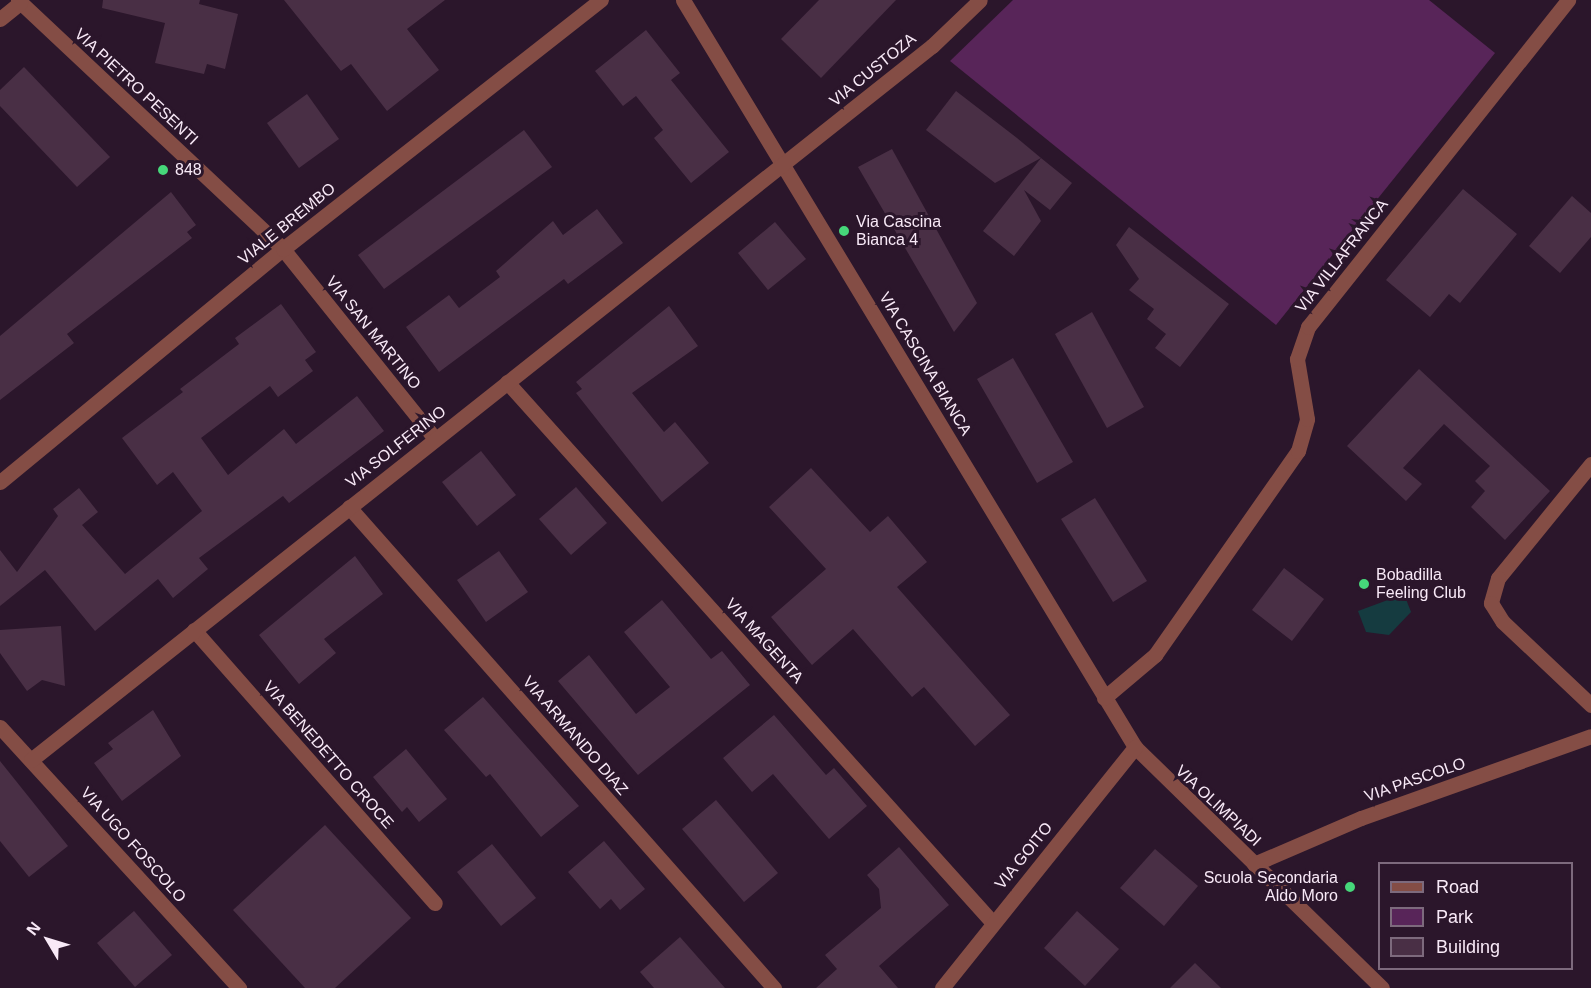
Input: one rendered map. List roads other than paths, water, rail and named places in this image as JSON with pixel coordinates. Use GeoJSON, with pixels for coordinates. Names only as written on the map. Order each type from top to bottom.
{"type":"FeatureCollection","features":[{"type":"Feature","properties":{"kind":"street","name":"VIALE BREMBO"},"geometry":{"type":"LineString","coordinates":[[0,482],[283,249],[601,0]]}},
{"type":"Feature","properties":{"kind":"street","name":"VIA CASCINA BIANCA"},"geometry":{"type":"LineString","coordinates":[[683,0],[784,163],[1135,747]]}},
{"type":"Feature","properties":{"kind":"street","name":"VIA CUSTOZA"},"geometry":{"type":"LineString","coordinates":[[784,163],[932,46],[980,0]]}},
{"type":"Feature","properties":{"kind":"street","name":"VIA VILLAFRANCA"},"geometry":{"type":"LineString","coordinates":[[1104,698],[1155,655],[1298,451],[1307,419],[1297,359],[1308,327],[1569,0]]}},
{"type":"Feature","properties":{"kind":"street","name":"VIA PIETRO PESENTI"},"geometry":{"type":"LineString","coordinates":[[19,1],[283,249]]}},
{"type":"Feature","properties":{"kind":"street"},"geometry":{"type":"LineString","coordinates":[[0,19],[19,1]]}},
{"type":"Feature","properties":{"kind":"street","name":"VIA SOLFERINO"},"geometry":{"type":"LineString","coordinates":[[30,760],[784,163]]}},
{"type":"Feature","properties":{"kind":"street","name":"VIA SAN MARTINO"},"geometry":{"type":"LineString","coordinates":[[283,249],[435,440]]}},
{"type":"Feature","properties":{"kind":"street","name":"VIA MAGENTA"},"geometry":{"type":"LineString","coordinates":[[507,382],[993,923]]}},
{"type":"Feature","properties":{"kind":"street"},"geometry":{"type":"LineString","coordinates":[[1591,464],[1498,578],[1491,603],[1503,622],[1591,705]]}},
{"type":"Feature","properties":{"kind":"street","name":"VIA ARMANDO DIAZ"},"geometry":{"type":"LineString","coordinates":[[350,507],[774,988]]}},
{"type":"Feature","properties":{"kind":"street","name":"VIA BENEDETTO CROCE"},"geometry":{"type":"LineString","coordinates":[[194,630],[435,903]]}},
{"type":"Feature","properties":{"kind":"street","name":"VIA UGO FOSCOLO"},"geometry":{"type":"LineString","coordinates":[[0,727],[239,988]]}},
{"type":"Feature","properties":{"kind":"street","name":"VIA PASCOLO"},"geometry":{"type":"LineString","coordinates":[[1254,864],[1361,818],[1591,736]]}},
{"type":"Feature","properties":{"kind":"street","name":"VIA GOITO"},"geometry":{"type":"LineString","coordinates":[[942,988],[1135,747]]}},
{"type":"Feature","properties":{"kind":"street","name":"VIA OLIMPIADI"},"geometry":{"type":"LineString","coordinates":[[1135,747],[1382,988]]}},
{"type":"Feature","properties":{"kind":"place","name":"848"},"geometry":{"type":"Point","coordinates":[163,170]}},
{"type":"Feature","properties":{"kind":"place","name":"Via Cascina Bianca 4"},"geometry":{"type":"Point","coordinates":[844,231]}},
{"type":"Feature","properties":{"kind":"place","name":"Bobadilla Feeling Club"},"geometry":{"type":"Point","coordinates":[1364,584]}},
{"type":"Feature","properties":{"kind":"place","name":"Scuola Secondaria Aldo Moro"},"geometry":{"type":"Point","coordinates":[1350,887]}}]}
